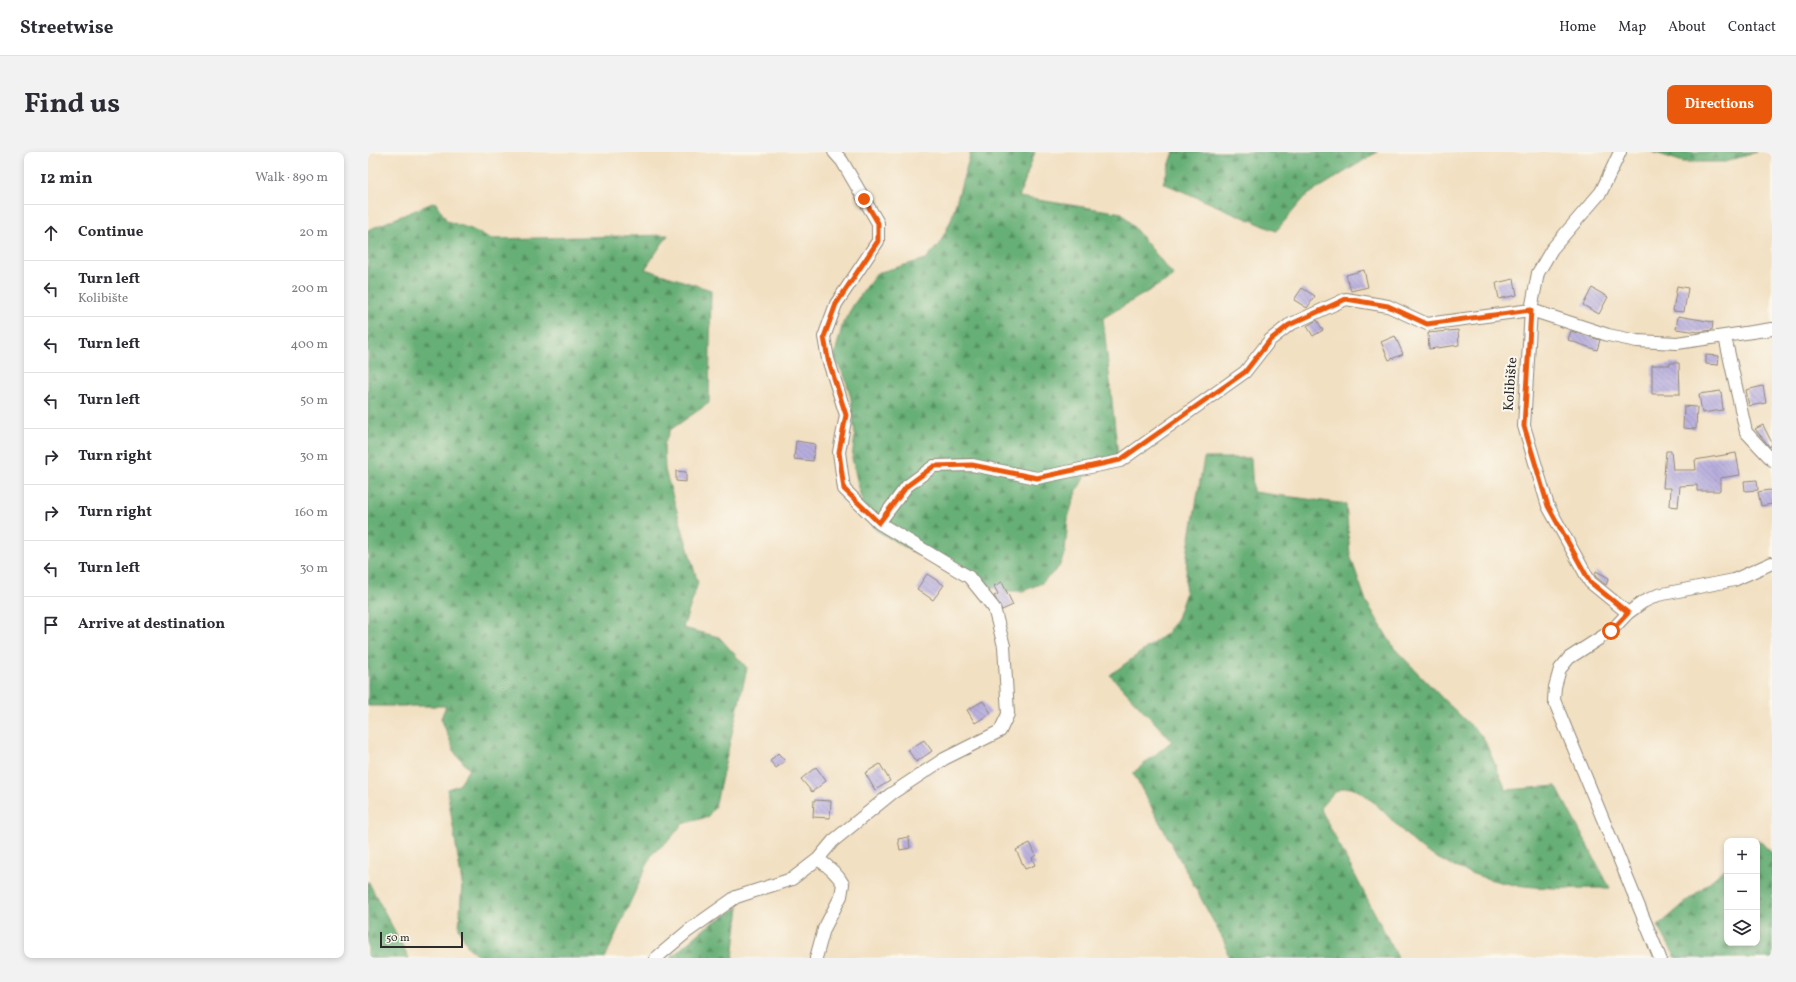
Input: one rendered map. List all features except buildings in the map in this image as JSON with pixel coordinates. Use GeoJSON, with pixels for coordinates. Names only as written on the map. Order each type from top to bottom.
{"type":"FeatureCollection","features":[{"type":"Feature","properties":{"kind":"street"},"geometry":{"type":"LineString","coordinates":[[656,958],[688,931],[736,897],[792,879],[818,859],[833,841],[891,794],[944,759],[1000,731],[1008,714],[1004,646],[994,608],[969,577],[879,523],[844,489],[839,452],[846,415],[828,359],[824,337],[836,304],[878,241],[878,223],[842,161],[834,152]]}},
{"type":"Feature","properties":{"kind":"street","name":"Kolibište"},"geometry":{"type":"LineString","coordinates":[[1620,152],[1601,192],[1552,249],[1538,274],[1531,310],[1524,426],[1548,506],[1590,582],[1628,613]]}},
{"type":"Feature","properties":{"kind":"street"},"geometry":{"type":"LineString","coordinates":[[879,523],[907,486],[934,466],[972,465],[1037,478],[1120,460],[1245,372],[1270,340],[1289,325],[1346,299],[1388,306],[1427,324],[1531,310],[1608,335],[1637,341],[1677,343],[1772,329]]}},
{"type":"Feature","properties":{"kind":"street"},"geometry":{"type":"LineString","coordinates":[[1725,336],[1746,432],[1772,460]]}},
{"type":"Feature","properties":{"kind":"street"},"geometry":{"type":"LineString","coordinates":[[1660,958],[1554,700],[1555,687],[1560,669],[1569,658],[1611,631],[1628,613],[1643,602],[1658,595],[1734,580],[1772,563]]}},
{"type":"Feature","properties":{"kind":"street"},"geometry":{"type":"LineString","coordinates":[[816,958],[824,929],[841,896],[843,884],[840,878],[827,865],[818,859]]}},
{"type":"Feature","properties":{"kind":"green space"},"geometry":{"type":"Polygon","coordinates":[[[971,152],[1035,152],[1019,197],[1122,213],[1174,276],[1103,318],[1118,456],[1085,476],[1076,492],[1068,518],[1065,552],[1059,567],[1042,583],[1023,591],[1004,591],[958,578],[876,530],[864,511],[852,458],[855,435],[851,398],[845,377],[834,357],[843,323],[854,304],[877,273],[926,259],[940,243],[951,220],[971,152]]]}},
{"type":"Feature","properties":{"kind":"green space"},"geometry":{"type":"Polygon","coordinates":[[[1174,152],[1377,152],[1306,196],[1276,231],[1163,183],[1174,152]]]}},
{"type":"Feature","properties":{"kind":"green space"},"geometry":{"type":"Polygon","coordinates":[[[1653,152],[1756,152],[1725,162],[1683,162],[1653,152]]]}},
{"type":"Feature","properties":{"kind":"green space"},"geometry":{"type":"Polygon","coordinates":[[[435,202],[447,221],[471,229],[492,239],[668,235],[645,269],[711,290],[709,403],[670,430],[664,444],[665,470],[698,583],[683,628],[719,637],[747,668],[715,807],[707,817],[682,824],[671,838],[652,854],[605,958],[481,958],[468,947],[459,928],[462,883],[447,789],[459,785],[469,769],[455,753],[441,718],[446,706],[368,706],[368,230],[435,202]]]}},
{"type":"Feature","properties":{"kind":"green space"},"geometry":{"type":"Polygon","coordinates":[[[1204,458],[1251,458],[1253,492],[1346,504],[1350,555],[1366,601],[1394,648],[1444,700],[1483,737],[1506,790],[1556,786],[1610,888],[1555,888],[1513,885],[1481,877],[1442,861],[1425,851],[1368,798],[1359,791],[1346,788],[1334,794],[1320,808],[1398,958],[1229,958],[1224,941],[1133,773],[1172,741],[1110,675],[1167,633],[1177,618],[1185,595],[1187,555],[1204,458]]]}},
{"type":"Feature","properties":{"kind":"green space"},"geometry":{"type":"Polygon","coordinates":[[[1760,841],[1772,853],[1772,958],[1676,958],[1658,926],[1724,870],[1724,946],[1760,946],[1760,841]]]}},
{"type":"Feature","properties":{"kind":"green space"},"geometry":{"type":"Polygon","coordinates":[[[368,881],[409,958],[368,958],[368,881]]]}},
{"type":"Feature","properties":{"kind":"green space"},"geometry":{"type":"Polygon","coordinates":[[[739,907],[733,958],[670,958],[708,926],[739,907]]]}},
{"type":"Feature","properties":{"kind":"route"},"geometry":{"type":"LineString","coordinates":[[864,199],[878,223],[878,241],[836,304],[824,337],[828,359],[838,385],[846,415],[839,452],[844,489],[879,523],[907,486],[934,466],[972,465],[1037,478],[1120,460],[1245,372],[1270,340],[1289,325],[1346,299],[1388,306],[1427,324],[1531,310],[1524,426],[1548,506],[1590,582],[1628,613],[1611,631]]}}]}
